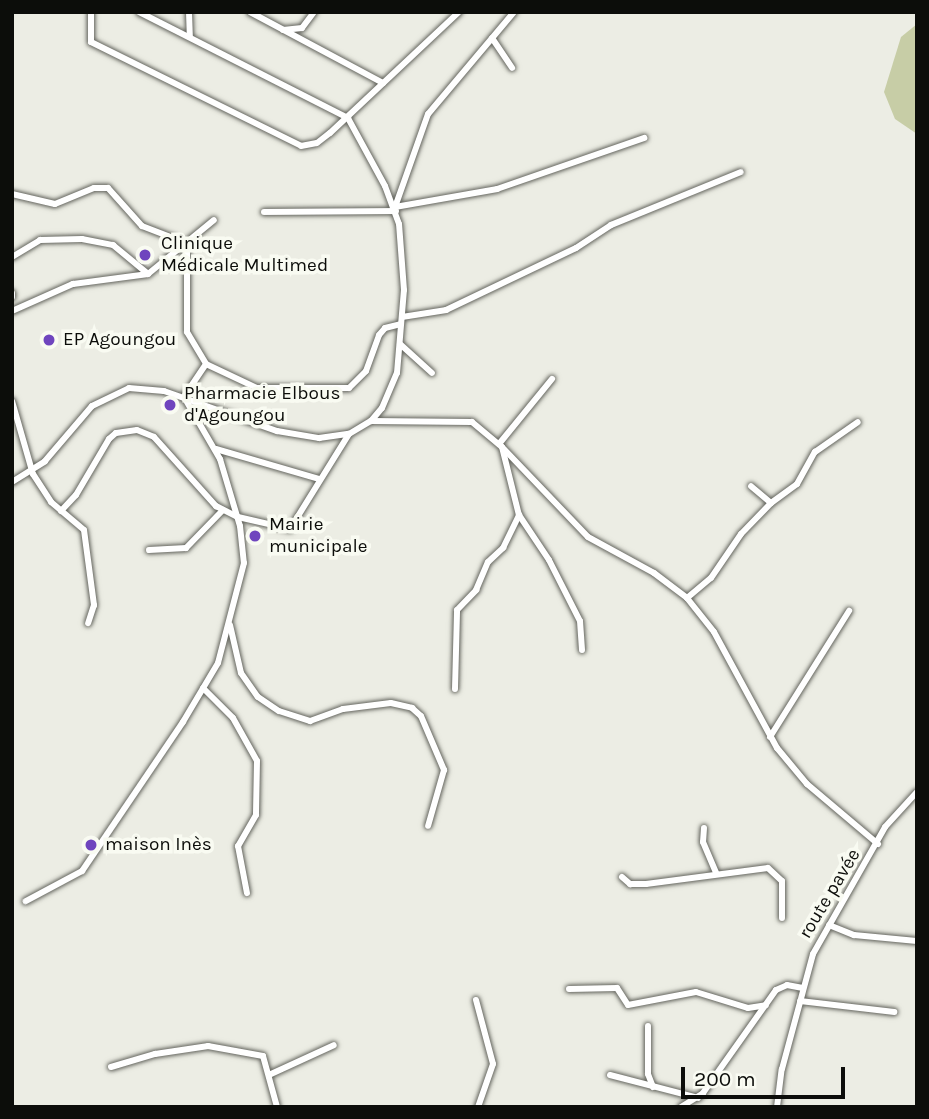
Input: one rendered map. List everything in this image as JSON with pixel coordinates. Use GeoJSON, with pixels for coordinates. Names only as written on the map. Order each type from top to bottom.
{"type":"FeatureCollection","features":[{"type":"Feature","properties":{"kind":"street"},"geometry":{"type":"LineString","coordinates":[[91,12],[92,42],[287,143],[317,143],[348,118],[460,12]]}},
{"type":"Feature","properties":{"kind":"street"},"geometry":{"type":"LineString","coordinates":[[12,482],[55,450],[92,406],[111,394],[144,387],[184,397],[289,434],[319,438],[349,433],[370,421],[393,384],[400,344],[404,267],[396,209],[348,118],[139,12]]}},
{"type":"Feature","properties":{"kind":"street"},"geometry":{"type":"LineString","coordinates":[[189,12],[190,37]]}},
{"type":"Feature","properties":{"kind":"street"},"geometry":{"type":"LineString","coordinates":[[250,12],[383,83]]}},
{"type":"Feature","properties":{"kind":"street"},"geometry":{"type":"LineString","coordinates":[[283,30],[302,28],[314,12]]}},
{"type":"Feature","properties":{"kind":"street"},"geometry":{"type":"LineString","coordinates":[[396,209],[428,114],[514,12]]}},
{"type":"Feature","properties":{"kind":"street"},"geometry":{"type":"LineString","coordinates":[[492,38],[512,68]]}},
{"type":"Feature","properties":{"kind":"street"},"geometry":{"type":"LineString","coordinates":[[264,212],[396,209],[497,189],[644,138]]}},
{"type":"Feature","properties":{"kind":"street"},"geometry":{"type":"LineString","coordinates":[[12,194],[55,204],[94,188],[108,188],[142,226],[183,247],[189,267],[187,332],[206,364],[257,388],[349,387],[366,371],[379,335],[385,328],[446,310],[576,248],[611,225],[741,172]]}},
{"type":"Feature","properties":{"kind":"street"},"geometry":{"type":"LineString","coordinates":[[12,311],[73,284],[148,274],[214,220]]}},
{"type":"Feature","properties":{"kind":"street"},"geometry":{"type":"LineString","coordinates":[[12,257],[40,240],[82,239],[113,245],[148,274]]}},
{"type":"Feature","properties":{"kind":"street"},"geometry":{"type":"LineString","coordinates":[[400,344],[432,373]]}},
{"type":"Feature","properties":{"kind":"street"},"geometry":{"type":"LineString","coordinates":[[184,397],[206,364]]}},
{"type":"Feature","properties":{"kind":"street"},"geometry":{"type":"LineString","coordinates":[[500,445],[552,379]]}},
{"type":"Feature","properties":{"kind":"street"},"geometry":{"type":"LineString","coordinates":[[26,901],[82,871],[218,663],[230,625],[243,563],[238,517],[216,449],[184,397]]}},
{"type":"Feature","properties":{"kind":"street"},"geometry":{"type":"LineString","coordinates":[[12,401],[31,470],[61,511],[84,530],[89,546],[94,612],[88,623]]}},
{"type":"Feature","properties":{"kind":"street"},"geometry":{"type":"LineString","coordinates":[[370,421],[472,422],[500,445],[588,537],[654,573],[687,598],[715,632],[770,737],[807,784],[878,844]]}},
{"type":"Feature","properties":{"kind":"street"},"geometry":{"type":"LineString","coordinates":[[687,598],[711,578],[741,534],[771,503],[797,484],[820,447],[858,422]]}},
{"type":"Feature","properties":{"kind":"street"},"geometry":{"type":"LineString","coordinates":[[61,511],[76,495],[108,439],[128,429],[154,437],[223,510],[238,517],[290,529],[349,433]]}},
{"type":"Feature","properties":{"kind":"street"},"geometry":{"type":"LineString","coordinates":[[500,445],[519,515],[572,601],[583,630],[582,650]]}},
{"type":"Feature","properties":{"kind":"street"},"geometry":{"type":"LineString","coordinates":[[216,449],[319,479]]}},
{"type":"Feature","properties":{"kind":"street"},"geometry":{"type":"LineString","coordinates":[[751,486],[771,503]]}},
{"type":"Feature","properties":{"kind":"street"},"geometry":{"type":"LineString","coordinates":[[149,550],[186,548],[223,510]]}},
{"type":"Feature","properties":{"kind":"street"},"geometry":{"type":"LineString","coordinates":[[456,689],[457,610],[464,598],[476,590],[488,562],[503,548],[519,515]]}},
{"type":"Feature","properties":{"kind":"street"},"geometry":{"type":"LineString","coordinates":[[770,737],[849,611]]}},
{"type":"Feature","properties":{"kind":"street"},"geometry":{"type":"LineString","coordinates":[[230,625],[241,673],[258,697],[279,711],[310,720],[343,709],[391,703],[412,708],[421,716],[444,770],[428,826]]}},
{"type":"Feature","properties":{"kind":"street"},"geometry":{"type":"LineString","coordinates":[[202,688],[233,718],[257,761],[256,815],[239,846],[247,893]]}},
{"type":"Feature","properties":{"kind":"street","name":"route pavée"},"geometry":{"type":"LineString","coordinates":[[777,1107],[782,1069],[813,954],[894,814],[917,792]]}},
{"type":"Feature","properties":{"kind":"street"},"geometry":{"type":"LineString","coordinates":[[704,828],[704,842],[716,873]]}},
{"type":"Feature","properties":{"kind":"street"},"geometry":{"type":"LineString","coordinates":[[622,877],[630,884],[646,884],[762,868],[774,872],[784,890],[782,918]]}},
{"type":"Feature","properties":{"kind":"street"},"geometry":{"type":"LineString","coordinates":[[829,925],[854,935],[917,941]]}},
{"type":"Feature","properties":{"kind":"street"},"geometry":{"type":"LineString","coordinates":[[681,1107],[698,1098],[780,986],[803,988]]}},
{"type":"Feature","properties":{"kind":"street"},"geometry":{"type":"LineString","coordinates":[[569,989],[617,988],[628,1005],[696,992],[748,1009],[766,1005]]}},
{"type":"Feature","properties":{"kind":"street"},"geometry":{"type":"LineString","coordinates":[[476,1000],[493,1065],[478,1107]]}},
{"type":"Feature","properties":{"kind":"street"},"geometry":{"type":"LineString","coordinates":[[800,1001],[894,1012]]}},
{"type":"Feature","properties":{"kind":"street"},"geometry":{"type":"LineString","coordinates":[[648,1026],[648,1074],[653,1087]]}},
{"type":"Feature","properties":{"kind":"street"},"geometry":{"type":"LineString","coordinates":[[271,1074],[334,1045]]}},
{"type":"Feature","properties":{"kind":"street"},"geometry":{"type":"LineString","coordinates":[[110,1067],[155,1054],[208,1046],[263,1056],[271,1074],[277,1107]]}},
{"type":"Feature","properties":{"kind":"street"},"geometry":{"type":"LineString","coordinates":[[610,1075],[698,1098]]}},
{"type":"Feature","properties":{"kind":"green space"},"geometry":{"type":"Polygon","coordinates":[[[917,24],[917,134],[895,119],[884,92],[901,37],[917,24]]]}},
{"type":"Feature","properties":{"kind":"place","name":"Clinique Médicale Multimed"},"geometry":{"type":"Point","coordinates":[145,255]}},
{"type":"Feature","properties":{"kind":"place","name":"EP Agoungou"},"geometry":{"type":"Point","coordinates":[49,340]}},
{"type":"Feature","properties":{"kind":"place","name":"Pharmacie Elbous d'Agoungou"},"geometry":{"type":"Point","coordinates":[170,405]}},
{"type":"Feature","properties":{"kind":"place","name":"Mairie municipale"},"geometry":{"type":"Point","coordinates":[255,536]}},
{"type":"Feature","properties":{"kind":"place","name":"maison Inès"},"geometry":{"type":"Point","coordinates":[91,845]}}]}
